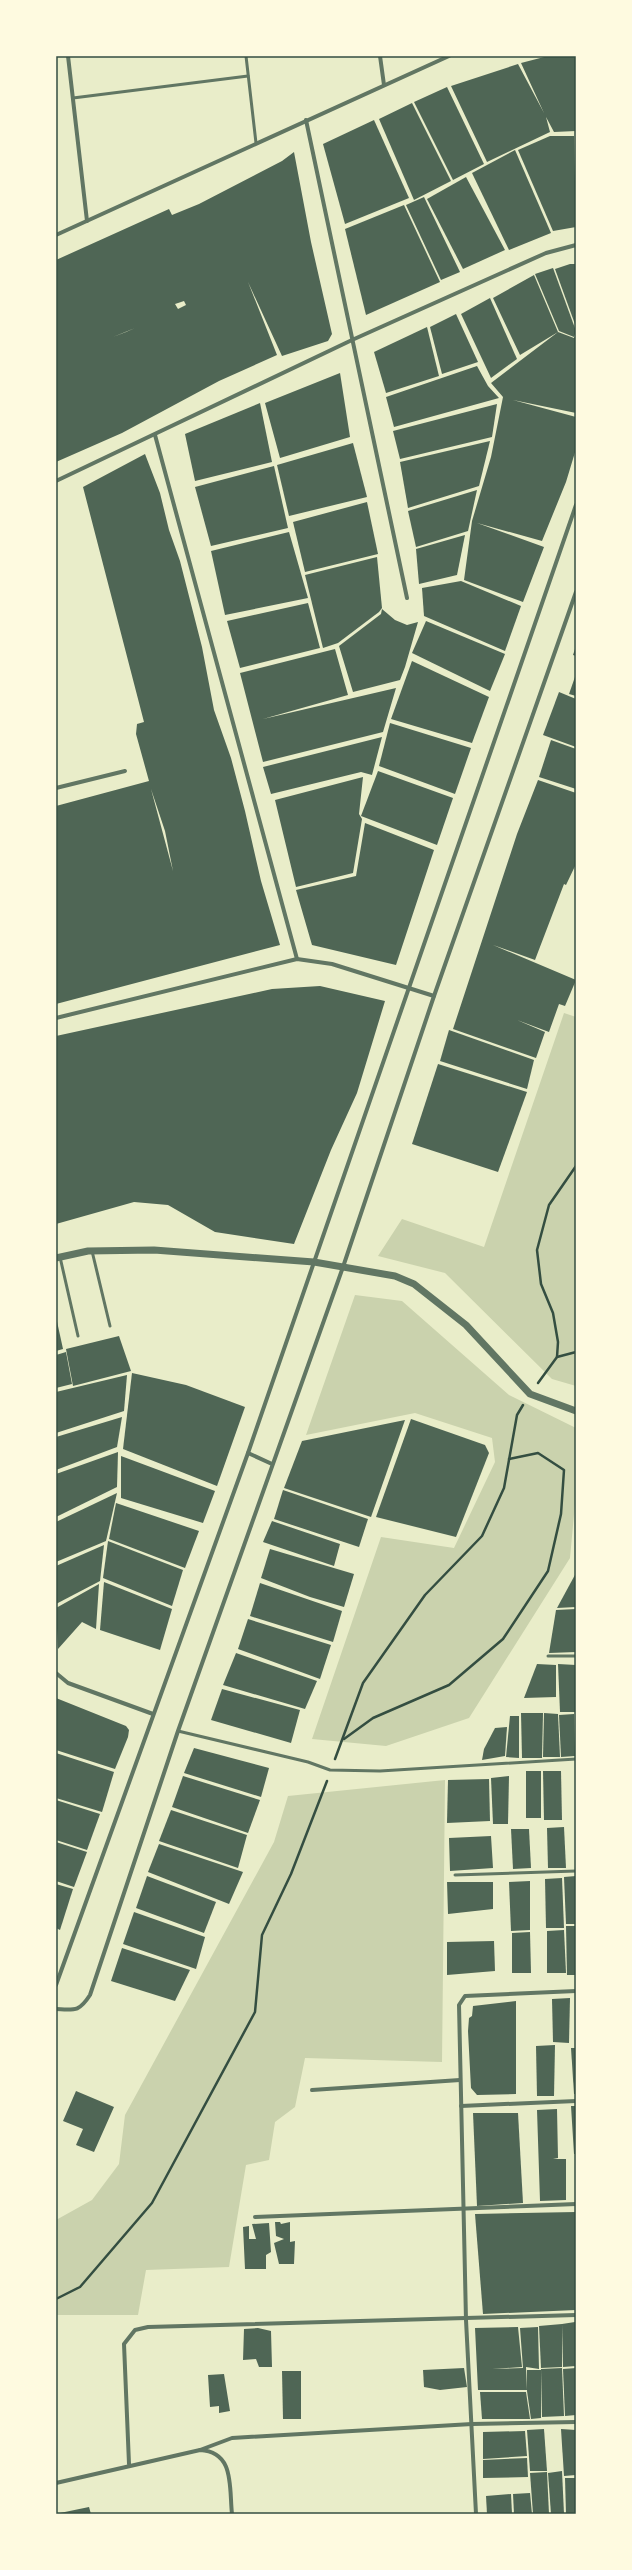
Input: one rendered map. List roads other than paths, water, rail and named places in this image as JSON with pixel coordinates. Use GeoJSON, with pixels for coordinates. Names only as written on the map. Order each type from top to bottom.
{"type":"FeatureCollection","features":[{"type":"Feature","properties":{"kind":"street"},"geometry":{"type":"LineString","coordinates":[[68,56],[87,221]]}},
{"type":"Feature","properties":{"kind":"street"},"geometry":{"type":"LineString","coordinates":[[380,56],[384,85]]}},
{"type":"Feature","properties":{"kind":"street"},"geometry":{"type":"LineString","coordinates":[[56,235],[449,56]]}},
{"type":"Feature","properties":{"kind":"street"},"geometry":{"type":"LineString","coordinates":[[306,120],[407,598]]}},
{"type":"Feature","properties":{"kind":"street"},"geometry":{"type":"LineString","coordinates":[[56,481],[352,340],[546,253],[576,245]]}},
{"type":"Feature","properties":{"kind":"street"},"geometry":{"type":"LineString","coordinates":[[155,434],[297,959]]}},
{"type":"Feature","properties":{"kind":"street"},"geometry":{"type":"LineString","coordinates":[[56,1985],[248,1453],[576,505]]}},
{"type":"Feature","properties":{"kind":"street"},"geometry":{"type":"LineString","coordinates":[[56,2009],[74,2010],[82,2007],[90,1995],[178,1731],[342,1267],[434,996],[576,592]]}},
{"type":"Feature","properties":{"kind":"street"},"geometry":{"type":"LineString","coordinates":[[56,788],[125,771]]}},
{"type":"Feature","properties":{"kind":"street"},"geometry":{"type":"LineString","coordinates":[[56,1018],[297,959],[332,964],[434,996]]}},
{"type":"Feature","properties":{"kind":"street"},"geometry":{"type":"LineString","coordinates":[[58,1257],[92,1251],[154,1250],[314,1262],[395,1276],[414,1284],[466,1325],[530,1394],[576,1411]]}},
{"type":"Feature","properties":{"kind":"street"},"geometry":{"type":"LineString","coordinates":[[248,1453],[272,1464]]}},
{"type":"Feature","properties":{"kind":"street"},"geometry":{"type":"LineString","coordinates":[[56,1673],[68,1683],[153,1714]]}},
{"type":"Feature","properties":{"kind":"street"},"geometry":{"type":"LineString","coordinates":[[476,2514],[466,2320],[459,2004],[465,1996],[576,1991]]}},
{"type":"Feature","properties":{"kind":"street"},"geometry":{"type":"LineString","coordinates":[[312,2090],[460,2080]]}},
{"type":"Feature","properties":{"kind":"street"},"geometry":{"type":"LineString","coordinates":[[461,2106],[576,2101]]}},
{"type":"Feature","properties":{"kind":"street"},"geometry":{"type":"LineString","coordinates":[[255,2217],[576,2204]]}},
{"type":"Feature","properties":{"kind":"street"},"geometry":{"type":"LineString","coordinates":[[129,2464],[124,2344],[135,2330],[148,2327],[466,2320],[576,2315]]}},
{"type":"Feature","properties":{"kind":"street"},"geometry":{"type":"LineString","coordinates":[[56,2483],[129,2464],[200,2450],[232,2438],[472,2424],[576,2422]]}},
{"type":"Feature","properties":{"kind":"street"},"geometry":{"type":"LineString","coordinates":[[200,2450],[218,2454],[225,2460],[232,2514]]}},
{"type":"Feature","properties":{"kind":"lane"},"geometry":{"type":"LineString","coordinates":[[246,56],[256,143]]}},
{"type":"Feature","properties":{"kind":"lane"},"geometry":{"type":"LineString","coordinates":[[73,98],[248,76]]}},
{"type":"Feature","properties":{"kind":"lane"},"geometry":{"type":"LineString","coordinates":[[92,1251],[110,1326]]}},
{"type":"Feature","properties":{"kind":"lane"},"geometry":{"type":"LineString","coordinates":[[58,1257],[78,1336]]}},
{"type":"Feature","properties":{"kind":"lane"},"geometry":{"type":"LineString","coordinates":[[548,1656],[576,1656]]}},
{"type":"Feature","properties":{"kind":"lane"},"geometry":{"type":"LineString","coordinates":[[178,1731],[308,1762],[330,1770],[380,1771],[576,1759]]}},
{"type":"Feature","properties":{"kind":"lane"},"geometry":{"type":"LineString","coordinates":[[455,1875],[576,1871]]}}]}
